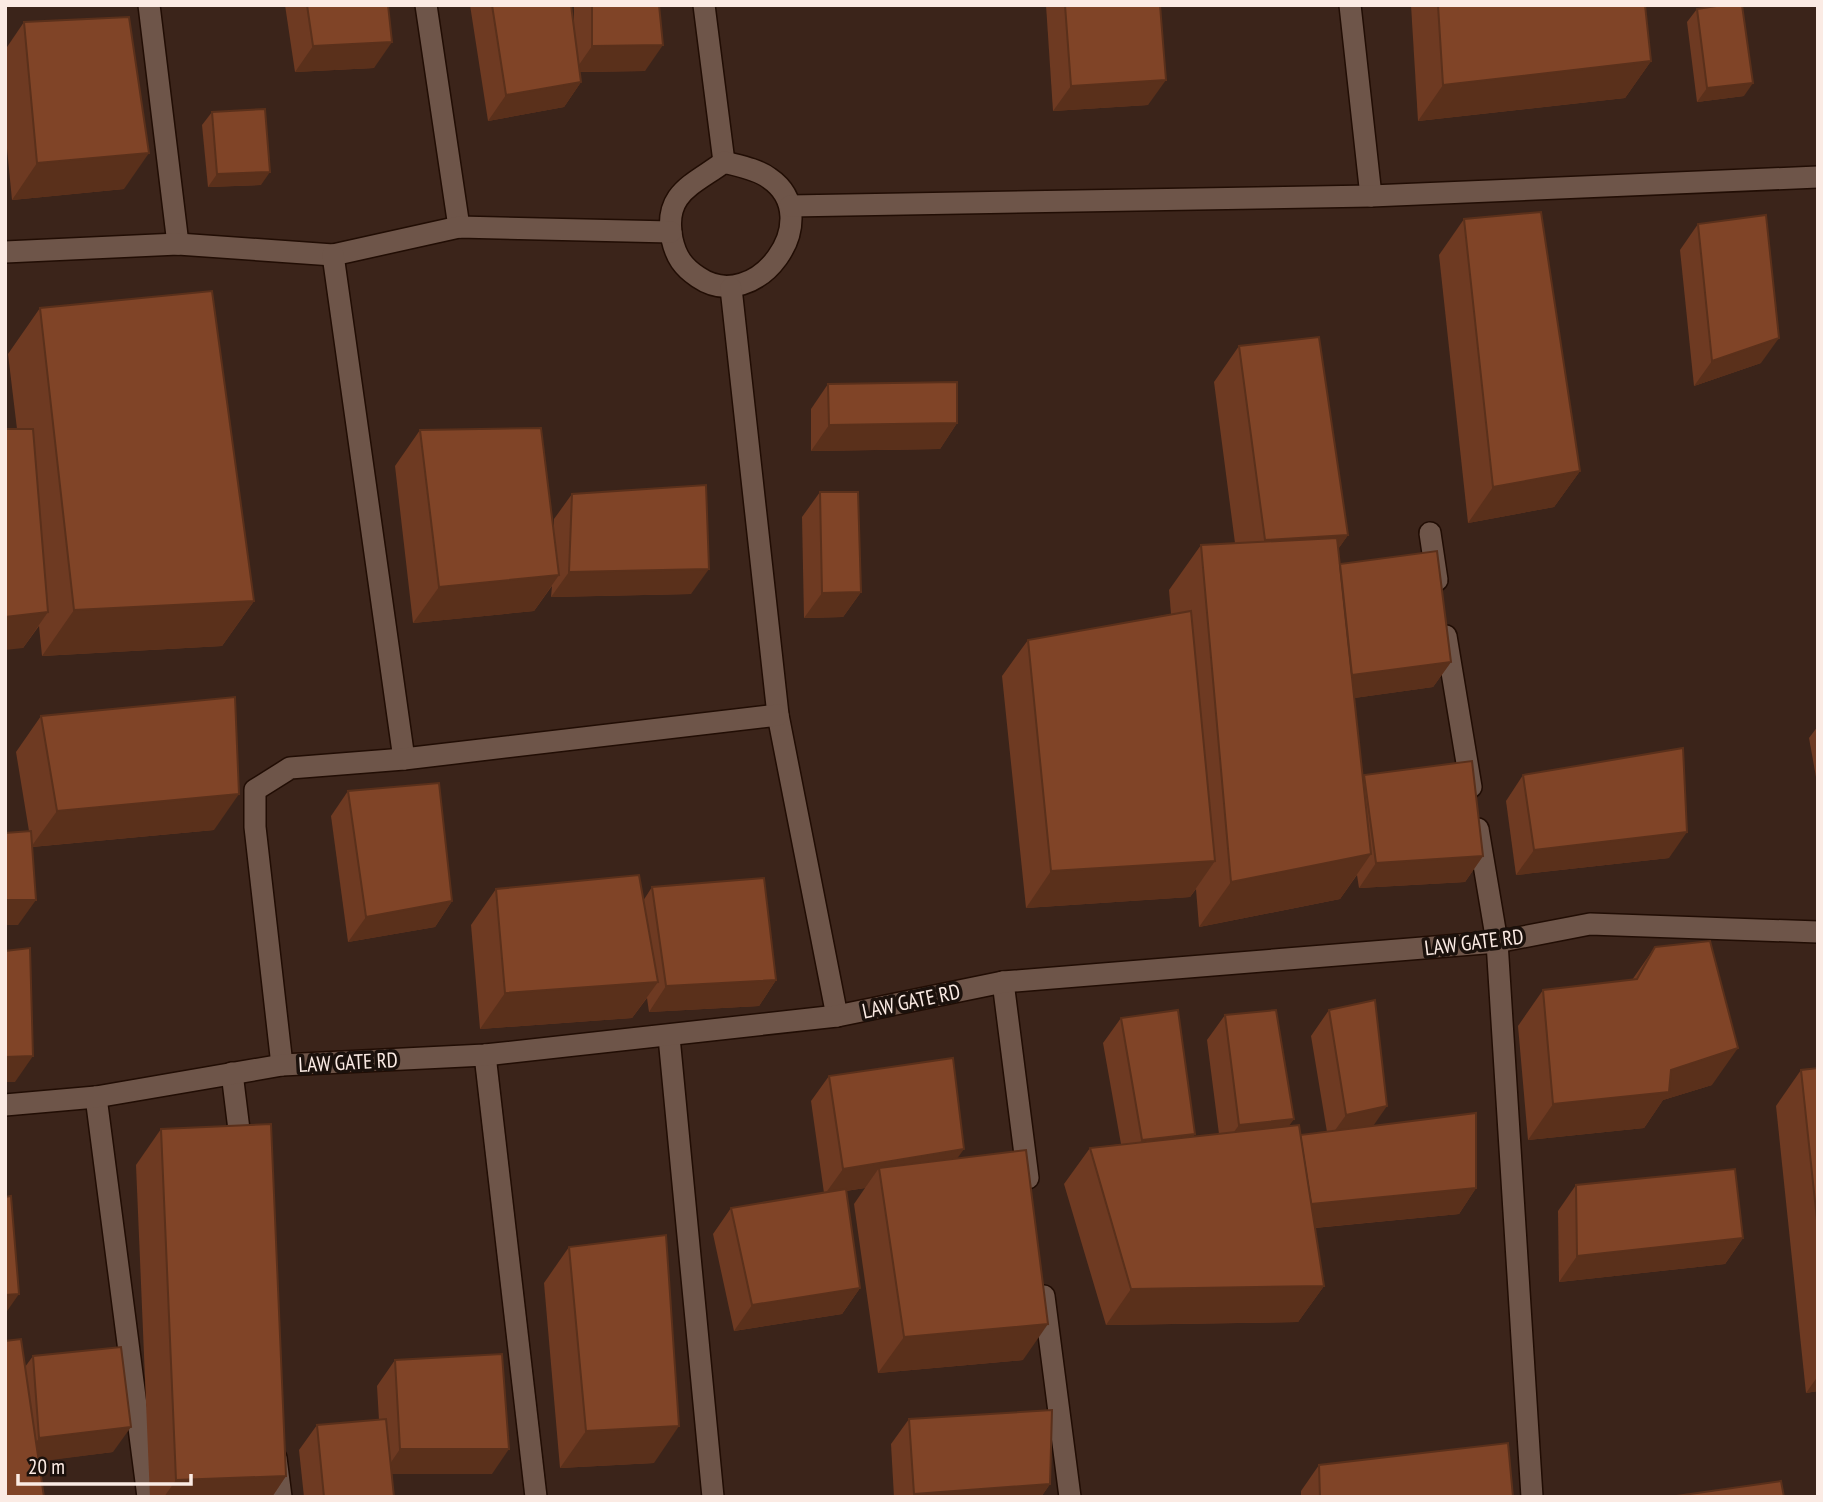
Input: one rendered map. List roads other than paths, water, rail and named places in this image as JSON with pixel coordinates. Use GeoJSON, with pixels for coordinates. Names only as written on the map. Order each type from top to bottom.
{"type":"FeatureCollection","features":[{"type":"Feature","properties":{"kind":"street"},"geometry":{"type":"LineString","coordinates":[[149,5],[178,244]]}},
{"type":"Feature","properties":{"kind":"street"},"geometry":{"type":"LineString","coordinates":[[426,5],[459,227]]}},
{"type":"Feature","properties":{"kind":"street"},"geometry":{"type":"LineString","coordinates":[[704,5],[724,162]]}},
{"type":"Feature","properties":{"kind":"street"},"geometry":{"type":"LineString","coordinates":[[1350,5],[1371,196]]}},
{"type":"Feature","properties":{"kind":"street"},"geometry":{"type":"LineString","coordinates":[[724,162],[770,178],[787,197],[790,206],[785,249],[769,268],[751,282],[730,288],[706,282],[682,266],[671,232],[673,202],[690,184],[724,162]]}},
{"type":"Feature","properties":{"kind":"street"},"geometry":{"type":"LineString","coordinates":[[790,206],[1371,196],[1818,177]]}},
{"type":"Feature","properties":{"kind":"street"},"geometry":{"type":"LineString","coordinates":[[5,252],[178,244],[333,254],[459,227],[671,232]]}},
{"type":"Feature","properties":{"kind":"street"},"geometry":{"type":"LineString","coordinates":[[333,254],[404,759]]}},
{"type":"Feature","properties":{"kind":"street"},"geometry":{"type":"LineString","coordinates":[[730,288],[778,715],[837,1016]]}},
{"type":"Feature","properties":{"kind":"street"},"geometry":{"type":"LineString","coordinates":[[1430,533],[1497,942],[1532,1497]]}},
{"type":"Feature","properties":{"kind":"street"},"geometry":{"type":"LineString","coordinates":[[282,1065],[254,827],[254,790],[290,768],[404,759],[778,715]]}},
{"type":"Feature","properties":{"kind":"street","name":"LAW GATE RD"},"geometry":{"type":"LineString","coordinates":[[5,1105],[96,1097],[282,1065],[485,1055],[669,1037],[837,1016],[1003,982],[1497,942],[1590,924],[1818,932]]}},
{"type":"Feature","properties":{"kind":"street"},"geometry":{"type":"LineString","coordinates":[[1003,982],[1031,1199]]}},
{"type":"Feature","properties":{"kind":"street"},"geometry":{"type":"LineString","coordinates":[[669,1037],[713,1497]]}},
{"type":"Feature","properties":{"kind":"street"},"geometry":{"type":"LineString","coordinates":[[485,1055],[536,1497]]}},
{"type":"Feature","properties":{"kind":"street"},"geometry":{"type":"LineString","coordinates":[[232,1073],[243,1169]]}},
{"type":"Feature","properties":{"kind":"street"},"geometry":{"type":"LineString","coordinates":[[96,1097],[148,1497]]}},
{"type":"Feature","properties":{"kind":"street"},"geometry":{"type":"LineString","coordinates":[[1042,1280],[1070,1497]]}},
{"type":"Feature","properties":{"kind":"street"},"geometry":{"type":"LineString","coordinates":[[275,1442],[281,1497]]}}]}
